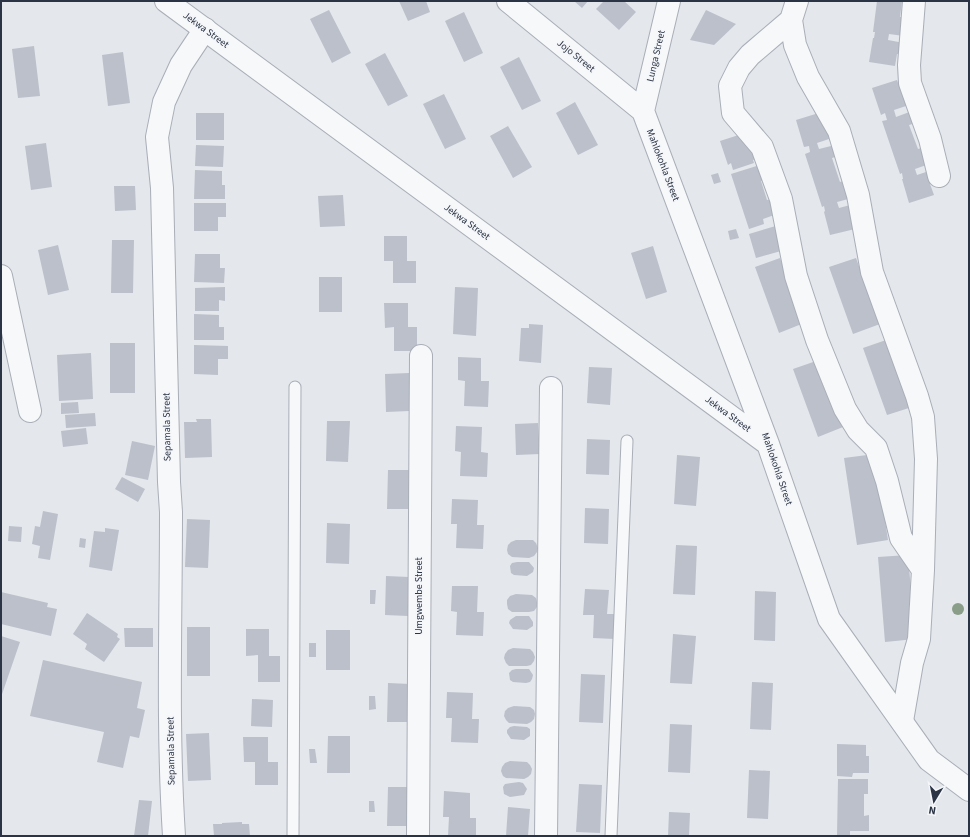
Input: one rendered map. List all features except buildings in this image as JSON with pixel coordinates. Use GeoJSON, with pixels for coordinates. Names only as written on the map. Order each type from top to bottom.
{"type":"FeatureCollection","features":[{"type":"Feature","properties":{"kind":"street","name":"Jekwa Street"},"geometry":{"type":"LineString","coordinates":[[166,1],[768,444]]}},
{"type":"Feature","properties":{"kind":"street","name":"Jojo Street"},"geometry":{"type":"LineString","coordinates":[[508,1],[643,111]]}},
{"type":"Feature","properties":{"kind":"street","name":"Lunga Street"},"geometry":{"type":"LineString","coordinates":[[643,111],[669,1]]}},
{"type":"Feature","properties":{"kind":"street"},"geometry":{"type":"LineString","coordinates":[[914,1],[910,58],[910,83],[930,139],[939,176]]}},
{"type":"Feature","properties":{"kind":"street"},"geometry":{"type":"LineString","coordinates":[[794,10],[739,68],[730,86],[733,113],[762,147],[781,199],[796,276],[817,340],[845,409],[858,430],[876,448],[887,481],[901,538],[923,570]]}},
{"type":"Feature","properties":{"kind":"street"},"geometry":{"type":"LineString","coordinates":[[794,10],[795,44],[808,77],[839,131],[858,195],[872,272],[915,389],[923,417],[926,460],[923,570],[919,640],[912,663],[902,721]]}},
{"type":"Feature","properties":{"kind":"street","name":"Sepamala Street"},"geometry":{"type":"LineString","coordinates":[[174,836],[171,797],[170,709],[172,512],[169,482],[162,188],[157,137],[164,102],[181,65],[204,29]]}},
{"type":"Feature","properties":{"kind":"street","name":"Mahlokohla Street"},"geometry":{"type":"LineString","coordinates":[[643,111],[768,444],[829,619],[929,760],[969,790]]}},
{"type":"Feature","properties":{"kind":"street"},"geometry":{"type":"LineString","coordinates":[[1,276],[30,411]]}},
{"type":"Feature","properties":{"kind":"street","name":"Umgwembe Street"},"geometry":{"type":"LineString","coordinates":[[418,836],[421,356]]}},
{"type":"Feature","properties":{"kind":"street"},"geometry":{"type":"LineString","coordinates":[[546,836],[551,388]]}},
{"type":"Feature","properties":{"kind":"lane"},"geometry":{"type":"LineString","coordinates":[[293,836],[295,387]]}},
{"type":"Feature","properties":{"kind":"lane"},"geometry":{"type":"LineString","coordinates":[[611,836],[627,441]]}}]}
